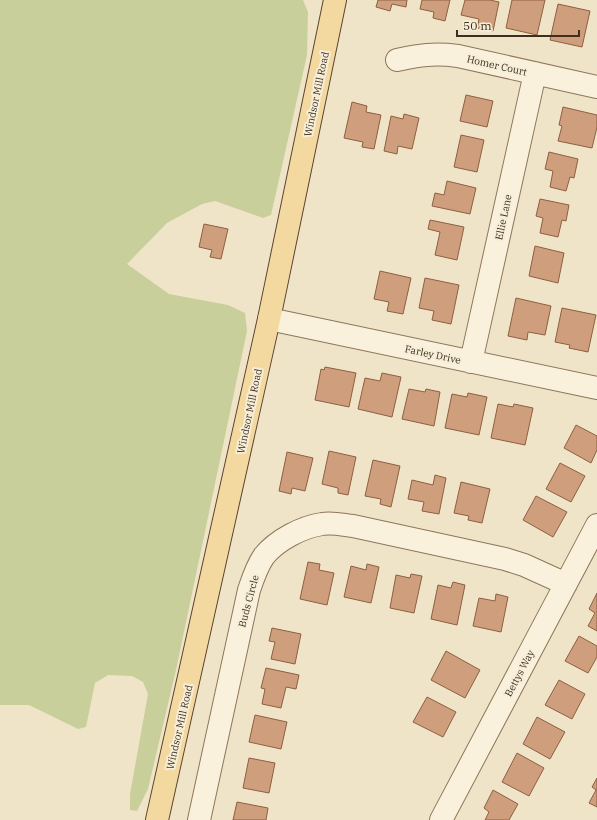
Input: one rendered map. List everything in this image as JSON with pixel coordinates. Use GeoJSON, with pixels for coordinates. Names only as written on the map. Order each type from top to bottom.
{"type":"FeatureCollection","features":[{"type":"Feature","properties":{"kind":"main road","name":"Windsor Mill Road"},"geometry":{"type":"LineString","coordinates":[[157,820],[269,319],[335,0]]}},
{"type":"Feature","properties":{"kind":"street","name":"Homer Court"},"geometry":{"type":"LineString","coordinates":[[397,60],[436,54],[458,56],[597,87]]}},
{"type":"Feature","properties":{"kind":"street","name":"Ellie Lane"},"geometry":{"type":"LineString","coordinates":[[471,362],[534,73]]}},
{"type":"Feature","properties":{"kind":"street","name":"Farley Drive"},"geometry":{"type":"LineString","coordinates":[[269,319],[597,388]]}},
{"type":"Feature","properties":{"kind":"street","name":"Buds Circle"},"geometry":{"type":"LineString","coordinates":[[199,820],[249,590],[255,572],[264,556],[291,535],[306,528],[323,524],[353,526],[505,559],[524,565],[566,584]]}},
{"type":"Feature","properties":{"kind":"street","name":"Bettys Way"},"geometry":{"type":"LineString","coordinates":[[441,820],[597,525]]}},
{"type":"Feature","properties":{"kind":"green space"},"geometry":{"type":"Polygon","coordinates":[[[0,0],[303,0],[308,12],[307,55],[271,215],[263,218],[215,201],[202,204],[167,223],[127,264],[169,294],[228,305],[245,313],[247,331],[176,670],[148,789],[137,811],[130,810],[130,794],[148,694],[143,682],[132,676],[108,675],[95,683],[86,727],[78,729],[29,705],[0,705],[0,0]]]}},
{"type":"Feature","properties":{"kind":"building"},"geometry":{"type":"Polygon","coordinates":[[[378,0],[407,0],[406,7],[392,4],[390,11],[376,7],[378,0]]]}},
{"type":"Feature","properties":{"kind":"building"},"geometry":{"type":"Polygon","coordinates":[[[422,0],[450,0],[445,21],[433,18],[434,12],[420,9],[422,0]]]}},
{"type":"Feature","properties":{"kind":"building"},"geometry":{"type":"Polygon","coordinates":[[[465,0],[490,0],[499,2],[493,31],[477,28],[479,19],[461,15],[465,0]]]}},
{"type":"Feature","properties":{"kind":"building"},"geometry":{"type":"Polygon","coordinates":[[[512,0],[545,0],[537,35],[506,28],[512,0]]]}},
{"type":"Feature","properties":{"kind":"building"},"geometry":{"type":"Polygon","coordinates":[[[558,4],[590,11],[582,47],[550,40],[558,4]]]}},
{"type":"Feature","properties":{"kind":"building"},"geometry":{"type":"Polygon","coordinates":[[[466,95],[493,101],[487,127],[460,121],[466,95]]]}},
{"type":"Feature","properties":{"kind":"building"},"geometry":{"type":"Polygon","coordinates":[[[352,102],[367,106],[366,112],[381,115],[374,149],[362,147],[363,142],[344,138],[352,102]]]}},
{"type":"Feature","properties":{"kind":"building"},"geometry":{"type":"Polygon","coordinates":[[[563,107],[597,115],[597,127],[592,148],[558,141],[562,126],[559,125],[563,107]]]}},
{"type":"Feature","properties":{"kind":"building"},"geometry":{"type":"Polygon","coordinates":[[[404,114],[419,118],[412,149],[398,146],[397,154],[384,151],[391,116],[403,119],[404,114]]]}},
{"type":"Feature","properties":{"kind":"building"},"geometry":{"type":"Polygon","coordinates":[[[461,135],[484,140],[477,172],[454,167],[461,135]]]}},
{"type":"Feature","properties":{"kind":"building"},"geometry":{"type":"Polygon","coordinates":[[[549,152],[578,159],[574,178],[570,177],[566,191],[550,187],[553,171],[545,169],[549,152]]]}},
{"type":"Feature","properties":{"kind":"building"},"geometry":{"type":"Polygon","coordinates":[[[447,181],[476,188],[470,214],[432,206],[435,193],[444,195],[447,181]]]}},
{"type":"Feature","properties":{"kind":"building"},"geometry":{"type":"Polygon","coordinates":[[[540,199],[569,205],[566,221],[562,220],[558,237],[540,233],[543,218],[536,216],[540,199]]]}},
{"type":"Feature","properties":{"kind":"building"},"geometry":{"type":"Polygon","coordinates":[[[430,220],[464,227],[457,260],[435,255],[440,232],[428,229],[430,220]]]}},
{"type":"Feature","properties":{"kind":"building"},"geometry":{"type":"Polygon","coordinates":[[[204,224],[228,229],[221,259],[210,257],[212,250],[199,247],[204,224]]]}},
{"type":"Feature","properties":{"kind":"building"},"geometry":{"type":"Polygon","coordinates":[[[535,246],[564,253],[558,283],[529,276],[535,246]]]}},
{"type":"Feature","properties":{"kind":"building"},"geometry":{"type":"Polygon","coordinates":[[[380,271],[411,278],[403,314],[387,311],[389,302],[374,299],[380,271]]]}},
{"type":"Feature","properties":{"kind":"building"},"geometry":{"type":"Polygon","coordinates":[[[425,278],[459,285],[451,324],[432,320],[434,311],[419,308],[425,278]]]}},
{"type":"Feature","properties":{"kind":"building"},"geometry":{"type":"Polygon","coordinates":[[[516,298],[551,306],[545,335],[528,332],[527,340],[508,336],[516,298]]]}},
{"type":"Feature","properties":{"kind":"building"},"geometry":{"type":"Polygon","coordinates":[[[562,308],[596,315],[588,352],[569,348],[570,345],[555,342],[562,308]]]}},
{"type":"Feature","properties":{"kind":"building"},"geometry":{"type":"Polygon","coordinates":[[[325,367],[356,373],[349,407],[315,400],[321,369],[324,370],[325,367]]]}},
{"type":"Feature","properties":{"kind":"building"},"geometry":{"type":"Polygon","coordinates":[[[382,373],[401,377],[392,417],[358,409],[365,378],[380,381],[382,373]]]}},
{"type":"Feature","properties":{"kind":"building"},"geometry":{"type":"Polygon","coordinates":[[[409,389],[425,392],[426,389],[440,392],[434,426],[402,419],[409,389]]]}},
{"type":"Feature","properties":{"kind":"building"},"geometry":{"type":"Polygon","coordinates":[[[468,393],[487,397],[479,435],[445,428],[452,394],[467,397],[468,393]]]}},
{"type":"Feature","properties":{"kind":"building"},"geometry":{"type":"Polygon","coordinates":[[[498,404],[513,407],[514,404],[533,408],[525,445],[491,438],[498,404]]]}},
{"type":"Feature","properties":{"kind":"building"},"geometry":{"type":"Polygon","coordinates":[[[576,425],[597,436],[597,450],[591,463],[564,448],[576,425]]]}},
{"type":"Feature","properties":{"kind":"building"},"geometry":{"type":"Polygon","coordinates":[[[329,451],[356,457],[348,495],[338,493],[338,488],[322,484],[329,451]]]}},
{"type":"Feature","properties":{"kind":"building"},"geometry":{"type":"Polygon","coordinates":[[[287,452],[313,458],[305,491],[292,488],[291,494],[279,491],[287,452]]]}},
{"type":"Feature","properties":{"kind":"building"},"geometry":{"type":"Polygon","coordinates":[[[373,460],[400,466],[391,507],[380,504],[381,499],[365,496],[373,460]]]}},
{"type":"Feature","properties":{"kind":"building"},"geometry":{"type":"Polygon","coordinates":[[[560,463],[585,476],[571,502],[546,489],[560,463]]]}},
{"type":"Feature","properties":{"kind":"building"},"geometry":{"type":"Polygon","coordinates":[[[435,475],[446,478],[439,514],[422,511],[424,502],[408,499],[412,480],[433,485],[435,475]]]}},
{"type":"Feature","properties":{"kind":"building"},"geometry":{"type":"Polygon","coordinates":[[[461,482],[490,489],[482,523],[468,520],[469,516],[454,513],[461,482]]]}},
{"type":"Feature","properties":{"kind":"building"},"geometry":{"type":"Polygon","coordinates":[[[536,496],[567,512],[553,537],[523,520],[536,496]]]}},
{"type":"Feature","properties":{"kind":"building"},"geometry":{"type":"Polygon","coordinates":[[[308,562],[320,564],[319,570],[334,573],[327,605],[300,599],[308,562]]]}},
{"type":"Feature","properties":{"kind":"building"},"geometry":{"type":"Polygon","coordinates":[[[367,564],[379,567],[371,603],[344,597],[351,566],[366,570],[367,564]]]}},
{"type":"Feature","properties":{"kind":"building"},"geometry":{"type":"Polygon","coordinates":[[[411,574],[422,576],[414,613],[390,608],[396,575],[410,578],[411,574]]]}},
{"type":"Feature","properties":{"kind":"building"},"geometry":{"type":"Polygon","coordinates":[[[453,582],[465,585],[457,625],[431,619],[438,585],[451,588],[453,582]]]}},
{"type":"Feature","properties":{"kind":"building"},"geometry":{"type":"Polygon","coordinates":[[[597,593],[597,631],[588,626],[595,613],[589,609],[597,593]]]}},
{"type":"Feature","properties":{"kind":"building"},"geometry":{"type":"Polygon","coordinates":[[[496,594],[508,597],[501,632],[473,626],[479,598],[495,601],[496,594]]]}},
{"type":"Feature","properties":{"kind":"building"},"geometry":{"type":"Polygon","coordinates":[[[272,628],[301,634],[295,664],[271,659],[275,642],[269,641],[272,628]]]}},
{"type":"Feature","properties":{"kind":"building"},"geometry":{"type":"Polygon","coordinates":[[[579,636],[597,646],[597,657],[588,673],[565,661],[579,636]]]}},
{"type":"Feature","properties":{"kind":"building"},"geometry":{"type":"Polygon","coordinates":[[[446,651],[480,670],[465,698],[431,680],[446,651]]]}},
{"type":"Feature","properties":{"kind":"building"},"geometry":{"type":"Polygon","coordinates":[[[266,668],[299,675],[296,689],[286,687],[281,708],[262,704],[265,689],[261,688],[266,668]]]}},
{"type":"Feature","properties":{"kind":"building"},"geometry":{"type":"Polygon","coordinates":[[[559,680],[585,694],[572,719],[545,705],[559,680]]]}},
{"type":"Feature","properties":{"kind":"building"},"geometry":{"type":"Polygon","coordinates":[[[427,697],[456,712],[443,737],[413,722],[427,697]]]}},
{"type":"Feature","properties":{"kind":"building"},"geometry":{"type":"Polygon","coordinates":[[[255,715],[287,722],[281,749],[249,742],[255,715]]]}},
{"type":"Feature","properties":{"kind":"building"},"geometry":{"type":"Polygon","coordinates":[[[537,717],[565,732],[550,759],[523,744],[537,717]]]}},
{"type":"Feature","properties":{"kind":"building"},"geometry":{"type":"Polygon","coordinates":[[[517,753],[544,768],[529,796],[502,782],[517,753]]]}},
{"type":"Feature","properties":{"kind":"building"},"geometry":{"type":"Polygon","coordinates":[[[249,758],[275,763],[269,793],[243,788],[249,758]]]}},
{"type":"Feature","properties":{"kind":"building"},"geometry":{"type":"Polygon","coordinates":[[[597,778],[597,807],[589,803],[596,790],[592,787],[597,778]]]}},
{"type":"Feature","properties":{"kind":"building"},"geometry":{"type":"Polygon","coordinates":[[[493,790],[518,804],[509,820],[485,820],[489,812],[484,808],[493,790]]]}},
{"type":"Feature","properties":{"kind":"building"},"geometry":{"type":"Polygon","coordinates":[[[237,802],[268,808],[266,820],[233,820],[237,802]]]}}]}
